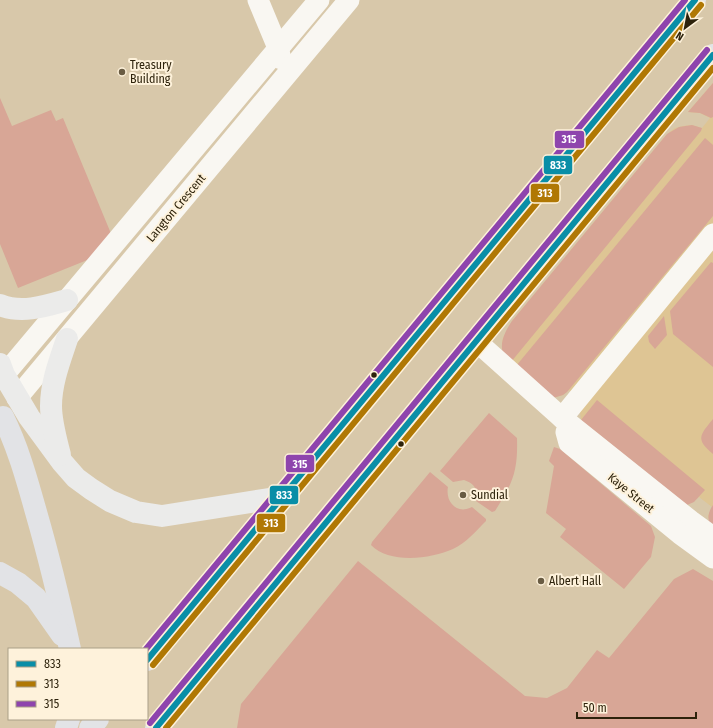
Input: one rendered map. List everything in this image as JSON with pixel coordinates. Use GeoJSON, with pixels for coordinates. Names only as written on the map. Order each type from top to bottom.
{"type":"FeatureCollection","features":[{"type":"Feature","properties":{"kind":"highway"},"geometry":{"type":"LineString","coordinates":[[148,659],[695,0]]}},
{"type":"Feature","properties":{"kind":"highway"},"geometry":{"type":"LineString","coordinates":[[156,728],[713,55]]}},
{"type":"Feature","properties":{"kind":"highway"},"geometry":{"type":"LineString","coordinates":[[1,416],[12,437],[25,473],[50,561],[70,648]]}},
{"type":"Feature","properties":{"kind":"highway"},"geometry":{"type":"LineString","coordinates":[[0,573],[18,582],[36,598],[48,613],[70,648]]}},
{"type":"Feature","properties":{"kind":"highway"},"geometry":{"type":"LineString","coordinates":[[90,728],[97,720]]}},
{"type":"Feature","properties":{"kind":"main road"},"geometry":{"type":"LineString","coordinates":[[0,305],[9,308],[27,309],[40,308],[67,300]]}},
{"type":"Feature","properties":{"kind":"main road"},"geometry":{"type":"LineString","coordinates":[[62,462],[51,407],[54,382],[67,339]]}},
{"type":"Feature","properties":{"kind":"main road"},"geometry":{"type":"LineString","coordinates":[[1,373],[41,435],[76,478],[97,494],[119,505],[144,514],[155,516],[171,515],[282,497]]}},
{"type":"Feature","properties":{"kind":"main road","name":"Langton Crescent"},"geometry":{"type":"LineString","coordinates":[[1,416],[17,398]]}},
{"type":"Feature","properties":{"kind":"street"},"geometry":{"type":"LineString","coordinates":[[258,0],[278,48],[286,76]]}},
{"type":"Feature","properties":{"kind":"street","name":"Langton Crescent"},"geometry":{"type":"LineString","coordinates":[[1,373],[67,300],[319,0]]}},
{"type":"Feature","properties":{"kind":"street","name":"Langton Crescent"},"geometry":{"type":"LineString","coordinates":[[17,398],[349,0]]}},
{"type":"Feature","properties":{"kind":"street"},"geometry":{"type":"LineString","coordinates":[[201,142],[217,159]]}},
{"type":"Feature","properties":{"kind":"street"},"geometry":{"type":"LineString","coordinates":[[562,418],[713,234]]}},
{"type":"Feature","properties":{"kind":"street","name":"Kaye Street"},"geometry":{"type":"LineString","coordinates":[[476,341],[562,418],[713,537]]}},
{"type":"Feature","properties":{"kind":"street","name":"Kaye Street"},"geometry":{"type":"LineString","coordinates":[[562,418],[569,443],[680,534],[713,558]]}},
{"type":"Feature","properties":{"kind":"shaded area"},"geometry":{"type":"Polygon","coordinates":[[[713,83],[713,532],[708,516],[712,507],[699,497],[691,503],[581,420],[580,412],[584,403],[569,390],[563,395],[553,398],[504,355],[502,343],[512,321],[667,134],[675,128],[683,126],[692,125],[702,128],[710,118],[700,113],[688,112],[713,83]]]}},
{"type":"Feature","properties":{"kind":"shaded area"},"geometry":{"type":"Polygon","coordinates":[[[713,83],[713,117],[711,118],[700,113],[688,112],[713,83]]]}},
{"type":"Feature","properties":{"kind":"shaded area"},"geometry":{"type":"Polygon","coordinates":[[[0,98],[12,126],[51,110],[56,121],[63,118],[117,248],[18,288],[0,244],[0,98]]]}},
{"type":"Feature","properties":{"kind":"shaded area"},"geometry":{"type":"Polygon","coordinates":[[[692,125],[702,128],[701,131],[511,362],[506,358],[502,351],[502,342],[512,321],[667,134],[679,127],[692,125]]]}},
{"type":"Feature","properties":{"kind":"shaded area"},"geometry":{"type":"Polygon","coordinates":[[[705,138],[713,145],[713,216],[567,392],[553,398],[516,366],[705,138]]]}},
{"type":"Feature","properties":{"kind":"shaded area"},"geometry":{"type":"Polygon","coordinates":[[[711,262],[713,263],[713,367],[673,334],[670,311],[711,262]]]}},
{"type":"Feature","properties":{"kind":"shaded area"},"geometry":{"type":"Polygon","coordinates":[[[664,316],[667,335],[655,349],[649,342],[648,336],[664,316]]]}},
{"type":"Feature","properties":{"kind":"shaded area"},"geometry":{"type":"Polygon","coordinates":[[[597,400],[705,490],[694,502],[687,505],[581,420],[597,400]]]}},
{"type":"Feature","properties":{"kind":"shaded area"},"geometry":{"type":"Polygon","coordinates":[[[489,413],[517,438],[517,459],[513,476],[501,501],[495,511],[492,512],[476,501],[477,493],[471,483],[464,480],[453,482],[440,471],[489,413]]]}},
{"type":"Feature","properties":{"kind":"shaded area"},"geometry":{"type":"Polygon","coordinates":[[[713,419],[713,454],[707,449],[701,437],[713,419]]]}},
{"type":"Feature","properties":{"kind":"shaded area","name":"Albert Hall"},"geometry":{"type":"Polygon","coordinates":[[[554,447],[560,449],[651,526],[655,537],[651,557],[624,589],[560,537],[566,529],[546,513],[554,466],[549,461],[554,447]]]}},
{"type":"Feature","properties":{"kind":"shaded area"},"geometry":{"type":"Polygon","coordinates":[[[430,472],[448,487],[448,498],[453,506],[462,509],[472,507],[486,519],[486,521],[462,544],[444,552],[410,558],[388,555],[379,551],[371,545],[372,542],[430,472]]]}},
{"type":"Feature","properties":{"kind":"shaded area"},"geometry":{"type":"Polygon","coordinates":[[[713,505],[713,532],[708,518],[709,512],[713,505]]]}},
{"type":"Feature","properties":{"kind":"shaded area"},"geometry":{"type":"Polygon","coordinates":[[[358,561],[525,696],[547,698],[567,688],[597,650],[609,658],[674,579],[693,569],[713,581],[713,728],[237,728],[241,704],[358,561]]]}},
{"type":"Feature","properties":{"kind":"transit line","name":"315"},"geometry":{"type":"LineString","coordinates":[[147,648],[685,0]]}},
{"type":"Feature","properties":{"kind":"transit line","name":"833"},"geometry":{"type":"LineString","coordinates":[[148,659],[695,0]]}},
{"type":"Feature","properties":{"kind":"transit line","name":"313"},"geometry":{"type":"LineString","coordinates":[[153,665],[701,5]]}},
{"type":"Feature","properties":{"kind":"transit line","name":"315"},"geometry":{"type":"LineString","coordinates":[[150,723],[707,50]]}},
{"type":"Feature","properties":{"kind":"transit line","name":"833"},"geometry":{"type":"LineString","coordinates":[[156,728],[713,55]]}},
{"type":"Feature","properties":{"kind":"transit line","name":"313"},"geometry":{"type":"LineString","coordinates":[[166,728],[713,68]]}},
{"type":"Feature","properties":{"kind":"place","name":"Treasury Building"},"geometry":{"type":"Point","coordinates":[122,72]}},
{"type":"Feature","properties":{"kind":"place","name":"Sundial"},"geometry":{"type":"Point","coordinates":[463,495]}},
{"type":"Feature","properties":{"kind":"place","name":"Albert Hall"},"geometry":{"type":"Point","coordinates":[541,581]}}]}
